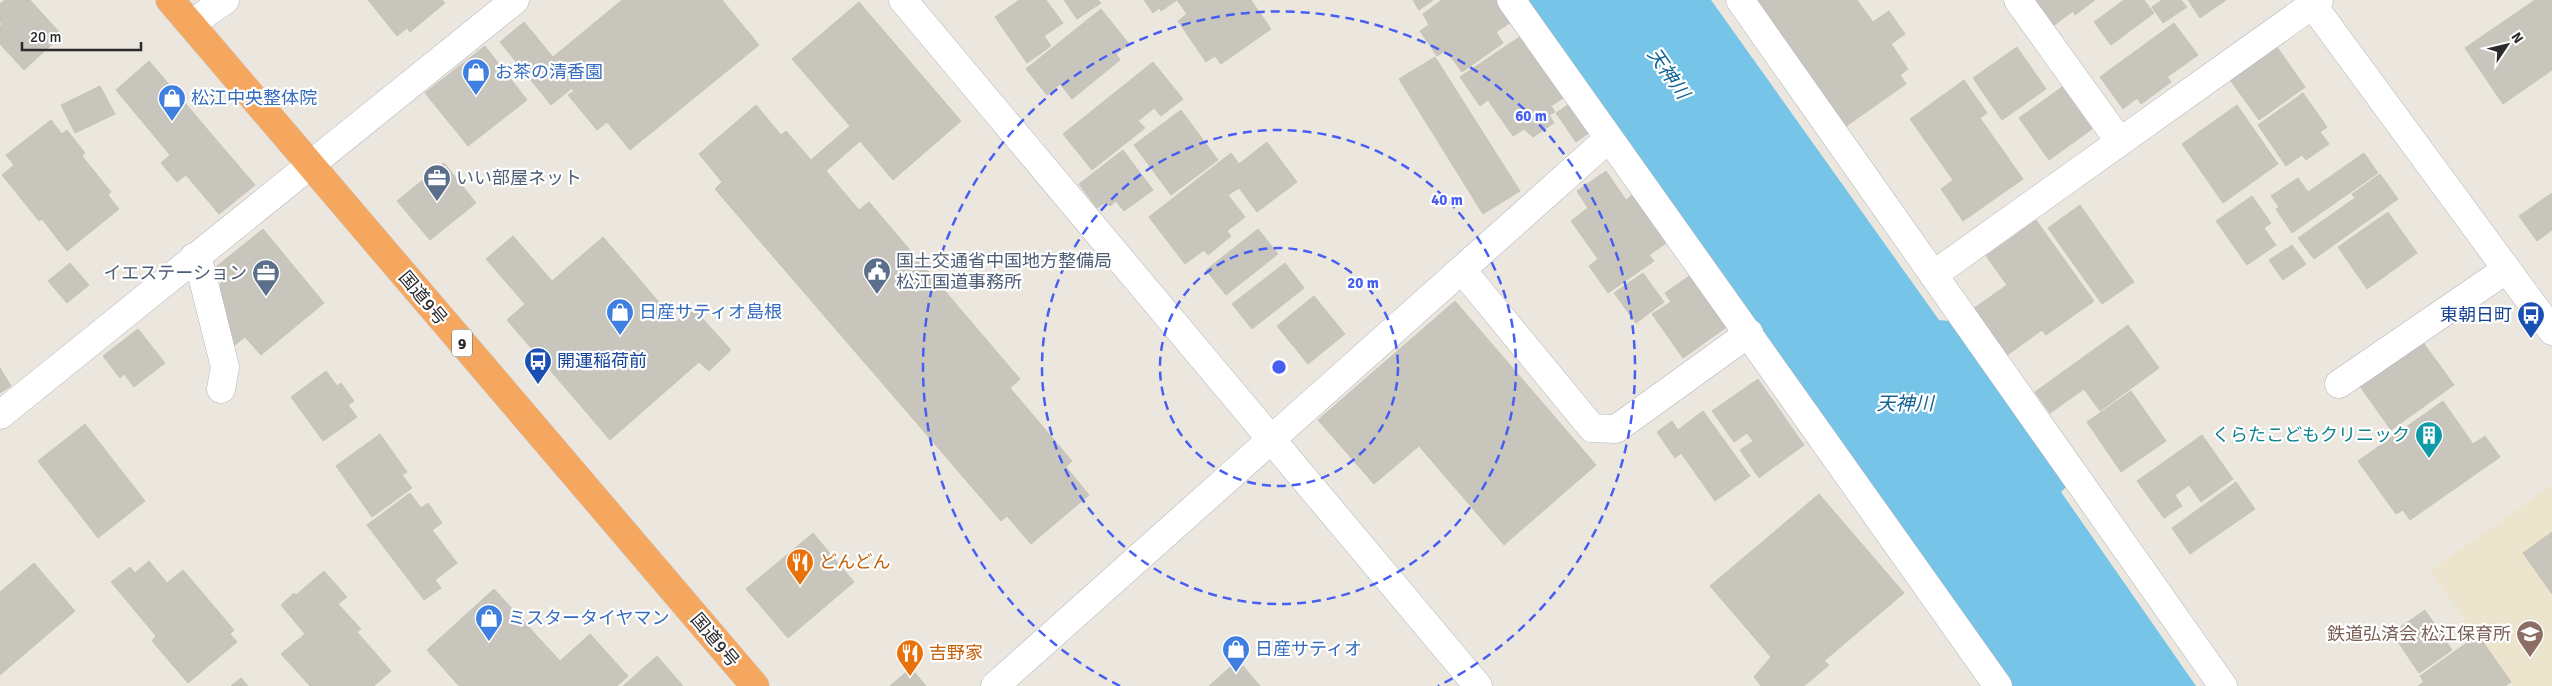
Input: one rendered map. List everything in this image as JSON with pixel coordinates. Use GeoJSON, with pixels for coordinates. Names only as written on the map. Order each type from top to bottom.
{"type":"FeatureCollection","features":[{"type":"Feature","properties":{"kind":"highway","name":"国道9号"},"geometry":{"type":"LineString","coordinates":[[170,0],[755,686]]}},
{"type":"Feature","properties":{"kind":"street"},"geometry":{"type":"LineString","coordinates":[[191,24],[225,0]]}},
{"type":"Feature","properties":{"kind":"street"},"geometry":{"type":"LineString","coordinates":[[0,415],[309,164],[515,0]]}},
{"type":"Feature","properties":{"kind":"street"},"geometry":{"type":"LineString","coordinates":[[903,0],[1478,686]]}},
{"type":"Feature","properties":{"kind":"street"},"geometry":{"type":"LineString","coordinates":[[1511,0],[1998,686]]}},
{"type":"Feature","properties":{"kind":"street"},"geometry":{"type":"LineString","coordinates":[[1740,0],[2223,686]]}},
{"type":"Feature","properties":{"kind":"street"},"geometry":{"type":"LineString","coordinates":[[2018,0],[2120,142]]}},
{"type":"Feature","properties":{"kind":"street"},"geometry":{"type":"LineString","coordinates":[[1933,275],[2313,2],[2552,330]]}},
{"type":"Feature","properties":{"kind":"street"},"geometry":{"type":"LineString","coordinates":[[994,686],[1608,139]]}},
{"type":"Feature","properties":{"kind":"street"},"geometry":{"type":"LineString","coordinates":[[194,257],[200,267],[225,366],[221,389]]}},
{"type":"Feature","properties":{"kind":"street"},"geometry":{"type":"LineString","coordinates":[[2339,384],[2507,269]]}},
{"type":"Feature","properties":{"kind":"street"},"geometry":{"type":"LineString","coordinates":[[1462,270],[1592,428],[1616,430],[1749,333]]}},
{"type":"Feature","properties":{"kind":"shaded area"},"geometry":{"type":"Polygon","coordinates":[[[2552,485],[2552,686],[2512,686],[2430,571],[2552,485]]]}},
{"type":"Feature","properties":{"kind":"water","name":"天神川"},"geometry":{"type":"Polygon","coordinates":[[[1522,0],[1711,0],[1939,320],[1949,321],[2066,487],[2061,492],[2196,686],[2005,686],[1522,0]]]}},
{"type":"Feature","properties":{"kind":"building"},"geometry":{"type":"Polygon","coordinates":[[[5,0],[30,0],[62,35],[24,70],[0,44],[0,26],[2,24],[0,22],[0,4],[5,0]]]}},
{"type":"Feature","properties":{"kind":"building"},"geometry":{"type":"Polygon","coordinates":[[[368,0],[442,0],[445,3],[410,32],[407,28],[397,36],[368,0]]]}},
{"type":"Feature","properties":{"kind":"building"},"geometry":{"type":"Polygon","coordinates":[[[622,0],[722,0],[759,45],[630,150],[607,122],[597,130],[568,95],[574,91],[572,88],[551,105],[500,42],[524,22],[553,57],[622,0]]]}},
{"type":"Feature","properties":{"kind":"building"},"geometry":{"type":"Polygon","coordinates":[[[1019,0],[1046,0],[1063,23],[1044,36],[1051,46],[1027,63],[995,17],[1019,0]]]}},
{"type":"Feature","properties":{"kind":"building"},"geometry":{"type":"Polygon","coordinates":[[[1064,0],[1098,0],[1101,3],[1077,19],[1064,0]]]}},
{"type":"Feature","properties":{"kind":"building"},"geometry":{"type":"Polygon","coordinates":[[[1144,0],[1177,0],[1161,11],[1159,8],[1153,13],[1144,0]]]}},
{"type":"Feature","properties":{"kind":"building"},"geometry":{"type":"Polygon","coordinates":[[[1177,0],[1251,0],[1271,29],[1221,64],[1215,56],[1206,62],[1178,21],[1187,14],[1177,0]]]}},
{"type":"Feature","properties":{"kind":"building"},"geometry":{"type":"Polygon","coordinates":[[[1413,0],[1433,0],[1419,10],[1413,0]]]}},
{"type":"Feature","properties":{"kind":"building"},"geometry":{"type":"Polygon","coordinates":[[[1442,0],[1496,0],[1511,22],[1496,32],[1503,43],[1462,72],[1446,50],[1437,56],[1420,31],[1429,25],[1423,14],[1442,0]]]}},
{"type":"Feature","properties":{"kind":"building"},"geometry":{"type":"Polygon","coordinates":[[[1752,0],[1857,0],[1873,22],[1889,11],[1905,34],[1891,44],[1908,69],[1900,75],[1906,84],[1842,129],[1752,0]]]}},
{"type":"Feature","properties":{"kind":"building"},"geometry":{"type":"Polygon","coordinates":[[[2029,0],[2095,0],[2075,15],[2073,11],[2049,29],[2029,0]]]}},
{"type":"Feature","properties":{"kind":"building"},"geometry":{"type":"Polygon","coordinates":[[[2124,0],[2144,0],[2154,13],[2111,45],[2094,22],[2124,0]]]}},
{"type":"Feature","properties":{"kind":"building"},"geometry":{"type":"Polygon","coordinates":[[[2162,0],[2181,0],[2187,7],[2163,23],[2152,7],[2162,0]]]}},
{"type":"Feature","properties":{"kind":"building"},"geometry":{"type":"Polygon","coordinates":[[[2188,0],[2226,0],[2200,18],[2188,0]]]}},
{"type":"Feature","properties":{"kind":"building"},"geometry":{"type":"Polygon","coordinates":[[[2535,0],[2552,0],[2552,70],[2503,104],[2465,48],[2535,0]]]}},
{"type":"Feature","properties":{"kind":"building","name":"国土交通省中国地方整備局 松江国道事務所"},"geometry":{"type":"Polygon","coordinates":[[[859,2],[961,121],[893,180],[860,141],[826,171],[859,210],[869,202],[1020,379],[1010,388],[1072,461],[1066,467],[1089,495],[1031,544],[1007,516],[1001,521],[715,189],[722,182],[699,154],[756,105],[781,135],[786,131],[811,160],[850,126],[792,59],[859,2]]]}},
{"type":"Feature","properties":{"kind":"building"},"geometry":{"type":"Polygon","coordinates":[[[1101,9],[1129,44],[1116,54],[1120,60],[1072,99],[1060,84],[1047,95],[1026,69],[1101,9]]]}},
{"type":"Feature","properties":{"kind":"building"},"geometry":{"type":"Polygon","coordinates":[[[2174,23],[2198,55],[2167,77],[2171,82],[2141,104],[2137,98],[2123,109],[2100,77],[2174,23]]]}},
{"type":"Feature","properties":{"kind":"building"},"geometry":{"type":"Polygon","coordinates":[[[1521,36],[1563,98],[1551,106],[1555,112],[1549,115],[1554,123],[1533,137],[1524,129],[1513,136],[1488,100],[1480,106],[1460,77],[1521,36]]]}},
{"type":"Feature","properties":{"kind":"building","name":"お茶の清香園"},"geometry":{"type":"Polygon","coordinates":[[[485,46],[527,100],[468,146],[425,93],[485,46]]]}},
{"type":"Feature","properties":{"kind":"building"},"geometry":{"type":"Polygon","coordinates":[[[2017,47],[2046,89],[2002,120],[1973,78],[2017,47]]]}},
{"type":"Feature","properties":{"kind":"building"},"geometry":{"type":"Polygon","coordinates":[[[2277,47],[2305,87],[2259,120],[2228,77],[2247,64],[2249,67],[2277,47]]]}},
{"type":"Feature","properties":{"kind":"building"},"geometry":{"type":"Polygon","coordinates":[[[1435,57],[1520,191],[1483,214],[1399,79],[1435,57]]]}},
{"type":"Feature","properties":{"kind":"building","name":"松江中央整体院"},"geometry":{"type":"Polygon","coordinates":[[[149,61],[255,185],[219,214],[186,175],[177,182],[161,163],[170,155],[116,90],[149,61]]]}},
{"type":"Feature","properties":{"kind":"building"},"geometry":{"type":"Polygon","coordinates":[[[1153,62],[1183,99],[1161,116],[1154,108],[1138,121],[1145,128],[1092,170],[1063,134],[1153,62]]]}},
{"type":"Feature","properties":{"kind":"building"},"geometry":{"type":"Polygon","coordinates":[[[1964,80],[1987,113],[1980,118],[2023,179],[1963,221],[1941,189],[1953,180],[1910,119],[1964,80]]]}},
{"type":"Feature","properties":{"kind":"building"},"geometry":{"type":"Polygon","coordinates":[[[100,86],[115,114],[75,133],[61,105],[100,86]]]}},
{"type":"Feature","properties":{"kind":"building"},"geometry":{"type":"Polygon","coordinates":[[[2062,87],[2092,129],[2049,160],[2019,118],[2062,87]]]}},
{"type":"Feature","properties":{"kind":"building"},"geometry":{"type":"Polygon","coordinates":[[[2303,93],[2327,127],[2320,132],[2329,144],[2306,160],[2302,155],[2286,166],[2258,125],[2303,93]]]}},
{"type":"Feature","properties":{"kind":"building"},"geometry":{"type":"Polygon","coordinates":[[[1571,103],[1590,132],[1576,142],[1556,113],[1571,103]]]}},
{"type":"Feature","properties":{"kind":"building"},"geometry":{"type":"Polygon","coordinates":[[[2237,105],[2278,164],[2223,203],[2182,144],[2237,105]]]}},
{"type":"Feature","properties":{"kind":"building"},"geometry":{"type":"Polygon","coordinates":[[[1181,110],[1218,160],[1171,195],[1134,145],[1181,110]]]}},
{"type":"Feature","properties":{"kind":"building"},"geometry":{"type":"Polygon","coordinates":[[[51,120],[62,134],[67,130],[85,153],[82,156],[111,192],[108,195],[119,209],[67,251],[42,219],[39,221],[2,175],[14,165],[6,155],[51,120]]]}},
{"type":"Feature","properties":{"kind":"building"},"geometry":{"type":"Polygon","coordinates":[[[1267,142],[1297,182],[1257,212],[1239,188],[1228,195],[1245,217],[1227,231],[1231,236],[1208,255],[1204,250],[1185,264],[1149,217],[1231,153],[1239,164],[1267,142]]]}},
{"type":"Feature","properties":{"kind":"building"},"geometry":{"type":"Polygon","coordinates":[[[1123,150],[1153,190],[1124,211],[1116,201],[1110,206],[1106,202],[1097,208],[1079,184],[1123,150]]]}},
{"type":"Feature","properties":{"kind":"building"},"geometry":{"type":"Polygon","coordinates":[[[2364,153],[2378,173],[2292,233],[2276,209],[2279,207],[2271,196],[2298,178],[2308,192],[2364,153]]]}},
{"type":"Feature","properties":{"kind":"building","name":"いい部屋ネット"},"geometry":{"type":"Polygon","coordinates":[[[444,163],[476,203],[430,240],[397,201],[444,163]]]}},
{"type":"Feature","properties":{"kind":"building"},"geometry":{"type":"Polygon","coordinates":[[[1606,171],[1626,200],[1635,193],[1669,241],[1649,255],[1654,261],[1608,293],[1589,266],[1598,259],[1571,221],[1588,208],[1577,191],[1606,171]]]}},
{"type":"Feature","properties":{"kind":"building"},"geometry":{"type":"Polygon","coordinates":[[[2380,174],[2398,199],[2314,259],[2298,238],[2355,198],[2352,194],[2380,174]]]}},
{"type":"Feature","properties":{"kind":"building"},"geometry":{"type":"Polygon","coordinates":[[[2552,193],[2552,230],[2537,241],[2519,216],[2552,193]]]}},
{"type":"Feature","properties":{"kind":"building"},"geometry":{"type":"Polygon","coordinates":[[[2252,196],[2271,223],[2264,228],[2276,245],[2247,265],[2216,221],[2252,196]]]}},
{"type":"Feature","properties":{"kind":"building"},"geometry":{"type":"Polygon","coordinates":[[[2080,205],[2134,282],[2102,304],[2048,228],[2080,205]]]}},
{"type":"Feature","properties":{"kind":"building"},"geometry":{"type":"Polygon","coordinates":[[[2388,212],[2417,253],[2367,289],[2338,247],[2388,212]]]}},
{"type":"Feature","properties":{"kind":"building"},"geometry":{"type":"Polygon","coordinates":[[[2036,220],[2094,301],[2046,335],[2042,330],[2006,356],[1973,309],[2007,285],[1986,256],[2036,220]]]}},
{"type":"Feature","properties":{"kind":"building","name":"イエステーション"},"geometry":{"type":"Polygon","coordinates":[[[263,229],[324,303],[261,355],[245,337],[231,348],[212,291],[222,283],[212,270],[263,229]]]}},
{"type":"Feature","properties":{"kind":"building"},"geometry":{"type":"Polygon","coordinates":[[[1258,229],[1278,254],[1226,295],[1206,270],[1258,229]]]}},
{"type":"Feature","properties":{"kind":"building","name":"日産サティオ島根"},"geometry":{"type":"Polygon","coordinates":[[[513,236],[552,281],[603,237],[676,322],[692,307],[731,350],[709,371],[699,362],[610,440],[507,320],[525,304],[486,259],[513,236]]]}},
{"type":"Feature","properties":{"kind":"building"},"geometry":{"type":"Polygon","coordinates":[[[2292,245],[2306,264],[2283,280],[2269,260],[2292,245]]]}},
{"type":"Feature","properties":{"kind":"building"},"geometry":{"type":"Polygon","coordinates":[[[70,263],[89,285],[67,303],[48,281],[70,263]]]}},
{"type":"Feature","properties":{"kind":"building"},"geometry":{"type":"Polygon","coordinates":[[[1285,263],[1304,288],[1252,329],[1232,304],[1285,263]]]}},
{"type":"Feature","properties":{"kind":"building"},"geometry":{"type":"Polygon","coordinates":[[[1643,273],[1664,302],[1636,323],[1614,293],[1643,273]]]}},
{"type":"Feature","properties":{"kind":"building"},"geometry":{"type":"Polygon","coordinates":[[[1692,274],[1728,326],[1683,358],[1652,314],[1671,302],[1665,293],[1692,274]]]}},
{"type":"Feature","properties":{"kind":"building"},"geometry":{"type":"Polygon","coordinates":[[[1314,296],[1345,334],[1308,364],[1277,326],[1314,296]]]}},
{"type":"Feature","properties":{"kind":"building"},"geometry":{"type":"Polygon","coordinates":[[[1455,301],[1596,465],[1504,545],[1419,446],[1374,484],[1318,420],[1455,301]]]}},
{"type":"Feature","properties":{"kind":"building"},"geometry":{"type":"Polygon","coordinates":[[[2128,325],[2159,368],[2100,411],[2084,389],[2050,413],[2035,392],[2128,325]]]}},
{"type":"Feature","properties":{"kind":"building"},"geometry":{"type":"Polygon","coordinates":[[[138,329],[165,363],[134,387],[124,374],[120,378],[103,356],[138,329]]]}},
{"type":"Feature","properties":{"kind":"building"},"geometry":{"type":"Polygon","coordinates":[[[2422,341],[2454,385],[2391,430],[2359,385],[2422,341]]]}},
{"type":"Feature","properties":{"kind":"building"},"geometry":{"type":"Polygon","coordinates":[[[0,368],[11,386],[0,393],[0,368]]]}},
{"type":"Feature","properties":{"kind":"building"},"geometry":{"type":"Polygon","coordinates":[[[326,371],[337,386],[341,383],[354,401],[348,405],[357,417],[323,441],[291,397],[326,371]]]}},
{"type":"Feature","properties":{"kind":"building"},"geometry":{"type":"Polygon","coordinates":[[[1758,379],[1804,445],[1759,478],[1740,450],[1753,441],[1747,433],[1734,442],[1712,411],[1758,379]]]}},
{"type":"Feature","properties":{"kind":"building"},"geometry":{"type":"Polygon","coordinates":[[[2131,391],[2166,441],[2121,472],[2087,422],[2131,391]]]}},
{"type":"Feature","properties":{"kind":"building","name":"くらたこどもクリニック"},"geometry":{"type":"Polygon","coordinates":[[[2443,401],[2473,444],[2485,436],[2500,457],[2410,520],[2403,510],[2396,514],[2358,461],[2443,401]]]}},
{"type":"Feature","properties":{"kind":"building"},"geometry":{"type":"Polygon","coordinates":[[[1703,411],[1750,476],[1715,501],[1681,453],[1675,458],[1657,432],[1672,421],[1678,430],[1703,411]]]}},
{"type":"Feature","properties":{"kind":"building"},"geometry":{"type":"Polygon","coordinates":[[[85,424],[145,501],[98,538],[38,461],[85,424]]]}},
{"type":"Feature","properties":{"kind":"building"},"geometry":{"type":"Polygon","coordinates":[[[380,434],[407,472],[402,475],[412,488],[372,517],[336,466],[380,434]]]}},
{"type":"Feature","properties":{"kind":"building"},"geometry":{"type":"Polygon","coordinates":[[[2202,435],[2233,479],[2201,502],[2189,485],[2175,495],[2182,506],[2164,518],[2137,481],[2202,435]]]}},
{"type":"Feature","properties":{"kind":"building"},"geometry":{"type":"Polygon","coordinates":[[[2236,482],[2255,509],[2190,554],[2172,528],[2236,482]]]}},
{"type":"Feature","properties":{"kind":"building"},"geometry":{"type":"Polygon","coordinates":[[[410,493],[421,508],[428,503],[442,523],[432,530],[457,563],[435,580],[441,588],[424,600],[367,525],[410,493]]]}},
{"type":"Feature","properties":{"kind":"building"},"geometry":{"type":"Polygon","coordinates":[[[1819,494],[1904,593],[1824,661],[1829,665],[1804,686],[1761,686],[1754,677],[1771,657],[1710,586],[1819,494]]]}},
{"type":"Feature","properties":{"kind":"building","name":"鉄道弘済会 松江保育所"},"geometry":{"type":"Polygon","coordinates":[[[2552,532],[2552,594],[2523,553],[2552,532]]]}},
{"type":"Feature","properties":{"kind":"building","name":"どんどん"},"geometry":{"type":"Polygon","coordinates":[[[813,533],[854,582],[788,638],[746,589],[813,533]]]}},
{"type":"Feature","properties":{"kind":"building"},"geometry":{"type":"Polygon","coordinates":[[[149,561],[167,583],[183,570],[234,630],[230,634],[237,642],[188,683],[152,641],[156,636],[111,582],[130,567],[135,573],[149,561]]]}},
{"type":"Feature","properties":{"kind":"building"},"geometry":{"type":"Polygon","coordinates":[[[34,563],[75,611],[0,675],[0,592],[34,563]]]}},
{"type":"Feature","properties":{"kind":"building"},"geometry":{"type":"Polygon","coordinates":[[[324,571],[347,597],[338,604],[361,629],[357,632],[391,671],[374,686],[310,686],[281,654],[305,634],[281,605],[324,571]]]}},
{"type":"Feature","properties":{"kind":"building","name":"ミスタータイヤマン"},"geometry":{"type":"Polygon","coordinates":[[[494,589],[560,661],[590,634],[628,676],[617,686],[459,686],[427,650],[494,589]]]}},
{"type":"Feature","properties":{"kind":"building"},"geometry":{"type":"Polygon","coordinates":[[[2425,610],[2452,650],[2419,673],[2392,633],[2425,610]]]}},
{"type":"Feature","properties":{"kind":"building"},"geometry":{"type":"Polygon","coordinates":[[[2478,635],[2511,682],[2505,686],[2418,686],[2424,682],[2420,676],[2478,635]]]}},
{"type":"Feature","properties":{"kind":"building"},"geometry":{"type":"Polygon","coordinates":[[[657,656],[683,686],[623,686],[657,656]]]}},
{"type":"Feature","properties":{"kind":"building","name":"日産サティオ"},"geometry":{"type":"Polygon","coordinates":[[[1238,660],[1260,686],[1209,686],[1238,660]]]}},
{"type":"Feature","properties":{"kind":"building","name":"吉野家"},"geometry":{"type":"Polygon","coordinates":[[[911,668],[926,686],[890,686],[911,668]]]}},
{"type":"Feature","properties":{"kind":"building"},"geometry":{"type":"Polygon","coordinates":[[[241,678],[248,686],[231,686],[241,678]]]}},
{"type":"Feature","properties":{"kind":"place","name":"お茶の清香園"},"geometry":{"type":"Point","coordinates":[476,96]}},
{"type":"Feature","properties":{"kind":"place","name":"松江中央整体院"},"geometry":{"type":"Point","coordinates":[172,122]}},
{"type":"Feature","properties":{"kind":"place","name":"いい部屋ネット"},"geometry":{"type":"Point","coordinates":[437,202]}},
{"type":"Feature","properties":{"kind":"place","name":"国土交通省中国地方整備局 松江国道事務所"},"geometry":{"type":"Point","coordinates":[877,295]}},
{"type":"Feature","properties":{"kind":"place","name":"イエステーション"},"geometry":{"type":"Point","coordinates":[266,297]}},
{"type":"Feature","properties":{"kind":"place","name":"日産サティオ島根"},"geometry":{"type":"Point","coordinates":[620,336]}},
{"type":"Feature","properties":{"kind":"place","name":"東朝日町"},"geometry":{"type":"Point","coordinates":[2531,339]}},
{"type":"Feature","properties":{"kind":"place","name":"開運稲荷前"},"geometry":{"type":"Point","coordinates":[538,385]}},
{"type":"Feature","properties":{"kind":"place","name":"くらたこどもクリニック"},"geometry":{"type":"Point","coordinates":[2429,459]}},
{"type":"Feature","properties":{"kind":"place","name":"どんどん"},"geometry":{"type":"Point","coordinates":[800,586]}},
{"type":"Feature","properties":{"kind":"place","name":"ミスタータイヤマン"},"geometry":{"type":"Point","coordinates":[489,642]}},
{"type":"Feature","properties":{"kind":"place","name":"鉄道弘済会 松江保育所"},"geometry":{"type":"Point","coordinates":[2530,658]}},
{"type":"Feature","properties":{"kind":"place","name":"日産サティオ"},"geometry":{"type":"Point","coordinates":[1236,673]}},
{"type":"Feature","properties":{"kind":"place","name":"吉野家"},"geometry":{"type":"Point","coordinates":[910,677]}}]}
